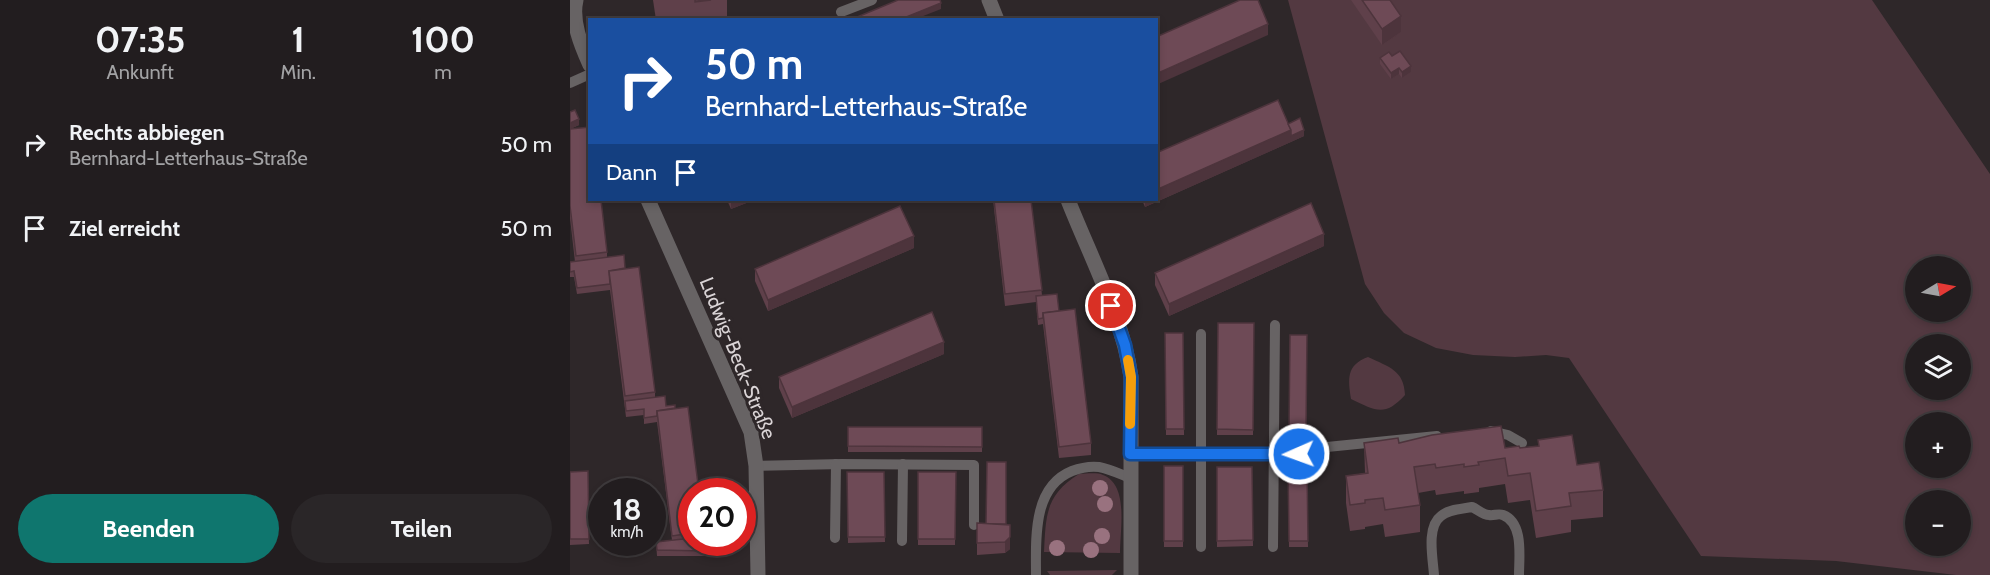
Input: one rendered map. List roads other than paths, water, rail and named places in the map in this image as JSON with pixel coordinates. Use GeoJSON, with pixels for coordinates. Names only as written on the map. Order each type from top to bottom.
{"type":"FeatureCollection","features":[{"type":"Feature","properties":{"kind":"street"},"geometry":{"type":"LineString","coordinates":[[989,0],[996,18]]}},
{"type":"Feature","properties":{"kind":"street"},"geometry":{"type":"LineString","coordinates":[[573,8],[585,45]]}},
{"type":"Feature","properties":{"kind":"street","name":"Ludwig-Beck-Straße"},"geometry":{"type":"LineString","coordinates":[[648,201],[748,425],[756,466],[758,575]]}},
{"type":"Feature","properties":{"kind":"street"},"geometry":{"type":"LineString","coordinates":[[1068,201],[1125,345],[1131,377],[1131,575]]}},
{"type":"Feature","properties":{"kind":"lane"},"geometry":{"type":"LineString","coordinates":[[840,12],[872,0]]}},
{"type":"Feature","properties":{"kind":"lane"},"geometry":{"type":"LineString","coordinates":[[570,82],[588,75]]}},
{"type":"Feature","properties":{"kind":"lane"},"geometry":{"type":"LineString","coordinates":[[1273,547],[1275,325]]}},
{"type":"Feature","properties":{"kind":"lane"},"geometry":{"type":"LineString","coordinates":[[1201,334],[1201,546]]}},
{"type":"Feature","properties":{"kind":"lane"},"geometry":{"type":"LineString","coordinates":[[1484,432],[1494,431],[1508,435],[1522,443]]}},
{"type":"Feature","properties":{"kind":"lane"},"geometry":{"type":"LineString","coordinates":[[1130,454],[1299,454],[1307,449],[1452,434]]}},
{"type":"Feature","properties":{"kind":"lane"},"geometry":{"type":"LineString","coordinates":[[835,538],[836,464]]}},
{"type":"Feature","properties":{"kind":"lane"},"geometry":{"type":"LineString","coordinates":[[902,541],[903,464]]}},
{"type":"Feature","properties":{"kind":"lane"},"geometry":{"type":"LineString","coordinates":[[756,466],[974,465],[974,525]]}},
{"type":"Feature","properties":{"kind":"lane"},"geometry":{"type":"LineString","coordinates":[[1036,575],[1036,537],[1039,515],[1048,492],[1059,478],[1074,470],[1094,467],[1130,478]]}},
{"type":"Feature","properties":{"kind":"lane"},"geometry":{"type":"LineString","coordinates":[[1434,575],[1433,535],[1439,516],[1472,507],[1487,516],[1500,514],[1510,519],[1518,542],[1519,575]]}}]}
